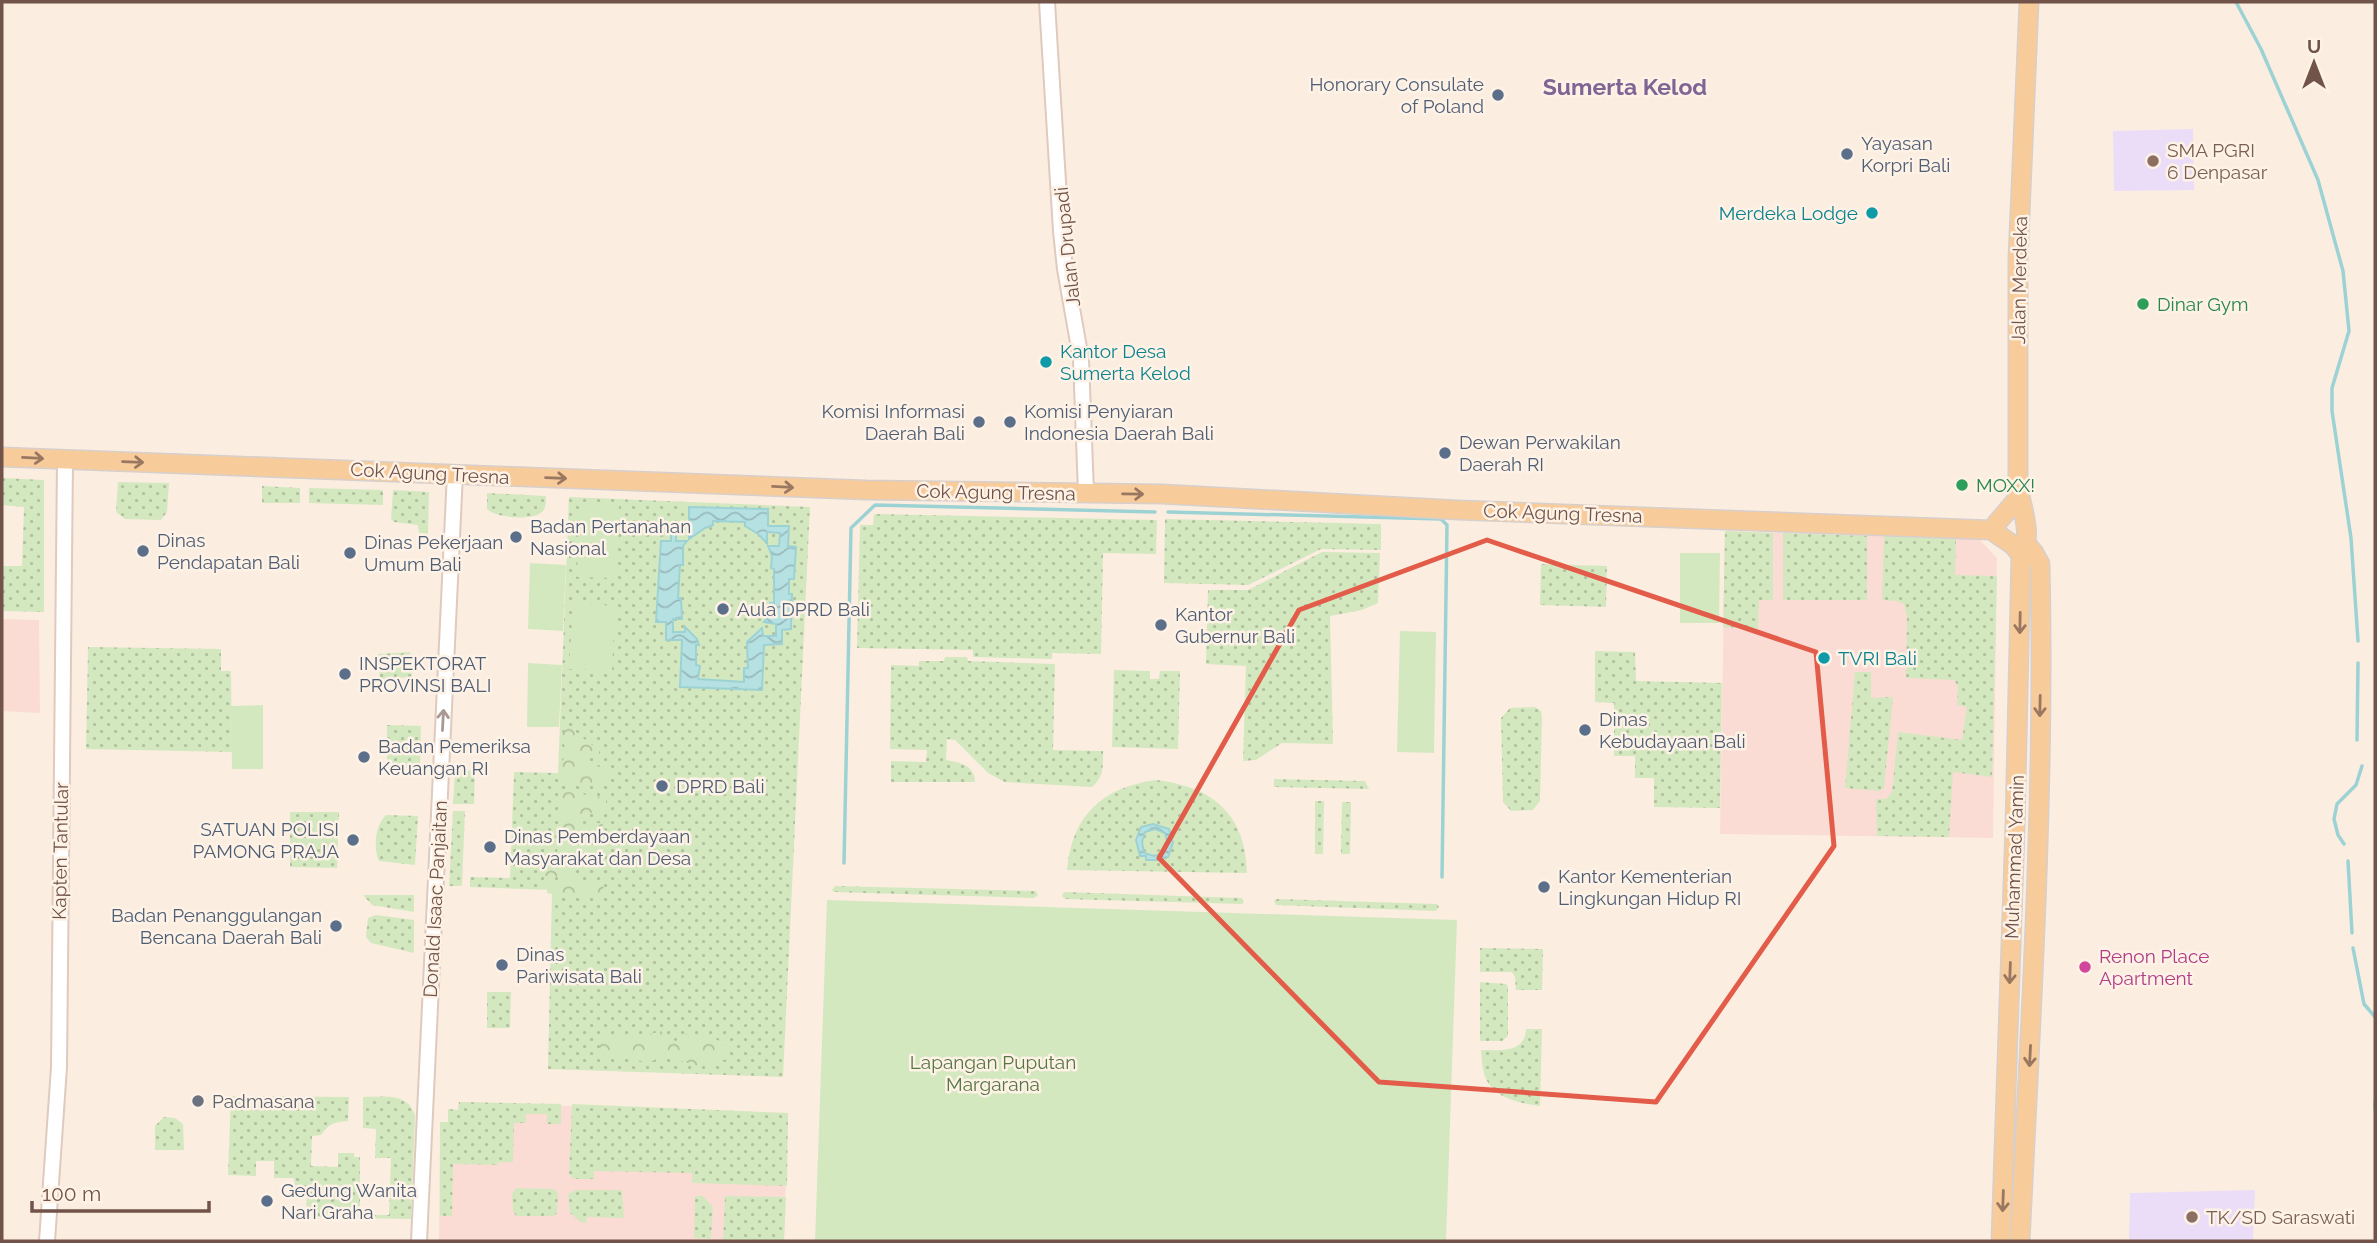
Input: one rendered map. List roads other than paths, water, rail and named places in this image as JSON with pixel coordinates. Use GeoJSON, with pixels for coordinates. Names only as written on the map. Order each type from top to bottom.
{"type":"FeatureCollection","features":[{"type":"Feature","properties":{"kind":"main road","name":"Jalan Merdeka"},"geometry":{"type":"LineString","coordinates":[[2024,550],[2024,516],[2019,498],[2018,260],[2029,2]]}},
{"type":"Feature","properties":{"kind":"main road","name":"Cok Agung Tresna"},"geometry":{"type":"LineString","coordinates":[[2,457],[852,490],[1162,494],[1458,510],[1991,530]]}},
{"type":"Feature","properties":{"kind":"main road"},"geometry":{"type":"LineString","coordinates":[[1991,530],[2019,498]]}},
{"type":"Feature","properties":{"kind":"main road","name":"Muhammad Yamin"},"geometry":{"type":"LineString","coordinates":[[1991,530],[2013,545],[2035,553],[2040,564],[2042,647],[2038,827],[2020,1241]]}},
{"type":"Feature","properties":{"kind":"main road","name":"Muhammad Yamin"},"geometry":{"type":"LineString","coordinates":[[2001,1241],[2024,550]]}},
{"type":"Feature","properties":{"kind":"main road"},"geometry":{"type":"LineString","coordinates":[[2015,827],[2038,827]]}},
{"type":"Feature","properties":{"kind":"street","name":"Jalan Drupadi"},"geometry":{"type":"LineString","coordinates":[[1046,2],[1061,231],[1081,359],[1086,493]]}},
{"type":"Feature","properties":{"kind":"street","name":"Kapten Tantular"},"geometry":{"type":"LineString","coordinates":[[47,1241],[59,1067],[65,460]]}},
{"type":"Feature","properties":{"kind":"street","name":"Donald Isaac Panjaitan"},"geometry":{"type":"LineString","coordinates":[[419,1241],[455,473]]}},
{"type":"Feature","properties":{"kind":"water"},"geometry":{"type":"Polygon","coordinates":[[[689,507],[768,509],[768,526],[789,526],[788,546],[796,547],[794,579],[789,579],[789,594],[792,594],[791,629],[782,630],[782,644],[764,645],[762,690],[680,687],[682,640],[666,640],[666,622],[656,622],[661,541],[671,541],[671,525],[689,525],[689,507]],[[713,521],[713,525],[689,539],[689,530],[676,531],[676,541],[687,541],[683,546],[683,565],[680,565],[678,598],[681,598],[682,619],[673,619],[673,632],[685,632],[685,627],[697,639],[699,645],[696,645],[696,665],[700,666],[698,679],[744,682],[744,668],[748,668],[747,642],[762,628],[763,636],[776,636],[776,624],[764,622],[770,615],[770,603],[774,603],[774,569],[771,568],[772,556],[768,546],[779,546],[780,533],[767,532],[767,543],[745,526],[745,522],[713,521]]]}},
{"type":"Feature","properties":{"kind":"water"},"geometry":{"type":"Polygon","coordinates":[[[1153,824],[1169,829],[1173,843],[1168,857],[1163,857],[1163,860],[1146,860],[1146,856],[1140,856],[1136,840],[1141,827],[1153,824]],[[1155,829],[1145,832],[1142,842],[1144,853],[1154,856],[1164,853],[1167,842],[1165,833],[1155,829]]]}},
{"type":"Feature","properties":{"kind":"waterway"},"geometry":{"type":"LineString","coordinates":[[2236,2],[2261,49],[2318,180],[2343,271],[2349,331],[2332,388],[2332,411],[2351,538],[2358,641]]}},
{"type":"Feature","properties":{"kind":"waterway"},"geometry":{"type":"LineString","coordinates":[[844,863],[851,528],[875,505],[1155,512]]}},
{"type":"Feature","properties":{"kind":"waterway"},"geometry":{"type":"LineString","coordinates":[[1168,512],[1441,519],[1447,525],[1442,877]]}},
{"type":"Feature","properties":{"kind":"waterway"},"geometry":{"type":"LineString","coordinates":[[2357,740],[2358,663]]}},
{"type":"Feature","properties":{"kind":"waterway"},"geometry":{"type":"LineString","coordinates":[[2344,844],[2338,835],[2334,819],[2337,804],[2356,785],[2362,766]]}},
{"type":"Feature","properties":{"kind":"waterway"},"geometry":{"type":"LineString","coordinates":[[2348,861],[2352,933]]}},
{"type":"Feature","properties":{"kind":"waterway"},"geometry":{"type":"LineString","coordinates":[[2353,948],[2364,1004],[2375,1017]]}},
{"type":"Feature","properties":{"kind":"waterway"},"geometry":{"type":"LineString","coordinates":[[2375,1102],[2375,1110]]}},
{"type":"Feature","properties":{"kind":"place","name":"Honorary Consulate of Poland"},"geometry":{"type":"Point","coordinates":[1498,95]}},
{"type":"Feature","properties":{"kind":"place","name":"Yayasan Korpri Bali"},"geometry":{"type":"Point","coordinates":[1847,154]}},
{"type":"Feature","properties":{"kind":"place","name":"SMA PGRI 6 Denpasar"},"geometry":{"type":"Point","coordinates":[2153,161]}},
{"type":"Feature","properties":{"kind":"place","name":"Merdeka Lodge"},"geometry":{"type":"Point","coordinates":[1872,213]}},
{"type":"Feature","properties":{"kind":"place","name":"Dinar Gym"},"geometry":{"type":"Point","coordinates":[2143,304]}},
{"type":"Feature","properties":{"kind":"place","name":"Kantor Desa Sumerta Kelod"},"geometry":{"type":"Point","coordinates":[1046,362]}},
{"type":"Feature","properties":{"kind":"place","name":"Komisi Informasi Daerah Bali"},"geometry":{"type":"Point","coordinates":[979,422]}},
{"type":"Feature","properties":{"kind":"place","name":"Komisi Penyiaran Indonesia Daerah Bali"},"geometry":{"type":"Point","coordinates":[1010,422]}},
{"type":"Feature","properties":{"kind":"place","name":"Dewan Perwakilan Daerah RI"},"geometry":{"type":"Point","coordinates":[1445,453]}},
{"type":"Feature","properties":{"kind":"place","name":"MOXX!"},"geometry":{"type":"Point","coordinates":[1962,485]}},
{"type":"Feature","properties":{"kind":"place","name":"Badan Pertanahan Nasional"},"geometry":{"type":"Point","coordinates":[516,537]}},
{"type":"Feature","properties":{"kind":"place","name":"Dinas Pendapatan Bali"},"geometry":{"type":"Point","coordinates":[143,551]}},
{"type":"Feature","properties":{"kind":"place","name":"Dinas Pekerjaan Umum Bali"},"geometry":{"type":"Point","coordinates":[350,553]}},
{"type":"Feature","properties":{"kind":"place","name":"Aula DPRD Bali"},"geometry":{"type":"Point","coordinates":[723,609]}},
{"type":"Feature","properties":{"kind":"place","name":"Kantor Gubernur Bali"},"geometry":{"type":"Point","coordinates":[1161,625]}},
{"type":"Feature","properties":{"kind":"place","name":"TVRI Bali"},"geometry":{"type":"Point","coordinates":[1824,658]}},
{"type":"Feature","properties":{"kind":"place","name":"INSPEKTORAT PROVINSI BALI"},"geometry":{"type":"Point","coordinates":[345,674]}},
{"type":"Feature","properties":{"kind":"place","name":"Dinas Kebudayaan Bali"},"geometry":{"type":"Point","coordinates":[1585,730]}},
{"type":"Feature","properties":{"kind":"place","name":"Badan Pemeriksa Keuangan RI"},"geometry":{"type":"Point","coordinates":[364,757]}},
{"type":"Feature","properties":{"kind":"place","name":"DPRD Bali"},"geometry":{"type":"Point","coordinates":[662,786]}},
{"type":"Feature","properties":{"kind":"place","name":"SATUAN POLISI PAMONG PRAJA"},"geometry":{"type":"Point","coordinates":[353,840]}},
{"type":"Feature","properties":{"kind":"place","name":"Dinas Pemberdayaan Masyarakat dan Desa"},"geometry":{"type":"Point","coordinates":[490,847]}},
{"type":"Feature","properties":{"kind":"place","name":"Kantor Kementerian Lingkungan Hidup RI"},"geometry":{"type":"Point","coordinates":[1544,887]}},
{"type":"Feature","properties":{"kind":"place","name":"Badan Penanggulangan Bencana Daerah Bali"},"geometry":{"type":"Point","coordinates":[336,926]}},
{"type":"Feature","properties":{"kind":"place","name":"Dinas Pariwisata Bali"},"geometry":{"type":"Point","coordinates":[502,965]}},
{"type":"Feature","properties":{"kind":"place","name":"Renon Place Apartment"},"geometry":{"type":"Point","coordinates":[2085,967]}},
{"type":"Feature","properties":{"kind":"place","name":"Padmasana"},"geometry":{"type":"Point","coordinates":[198,1101]}},
{"type":"Feature","properties":{"kind":"place","name":"Gedung Wanita Nari Graha"},"geometry":{"type":"Point","coordinates":[267,1201]}},
{"type":"Feature","properties":{"kind":"place","name":"TK/SD Saraswati"},"geometry":{"type":"Point","coordinates":[2192,1217]}},
{"type":"Feature","properties":{"kind":"district","name":"Sumerta Kelod"},"geometry":{"type":"Point","coordinates":[1625,86]}},
{"type":"Feature","properties":{"kind":"park label","name":"Lapangan Puputan Margarana"},"geometry":{"type":"Point","coordinates":[993,1073]}}]}
